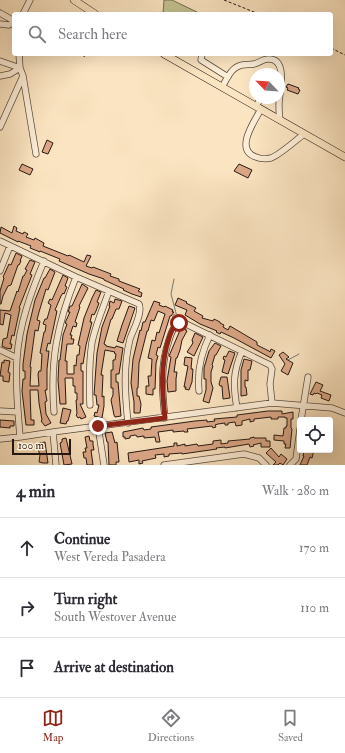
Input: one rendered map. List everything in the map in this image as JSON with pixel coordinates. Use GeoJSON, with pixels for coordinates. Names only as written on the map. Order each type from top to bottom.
{"type":"FeatureCollection","features":[{"type":"Feature","properties":{"kind":"main road"},"geometry":{"type":"LineString","coordinates":[[74,0],[92,12]]}},
{"type":"Feature","properties":{"kind":"main road"},"geometry":{"type":"LineString","coordinates":[[168,56],[345,157]]}},
{"type":"Feature","properties":{"kind":"street"},"geometry":{"type":"LineString","coordinates":[[24,12],[30,0]]}},
{"type":"Feature","properties":{"kind":"street"},"geometry":{"type":"LineString","coordinates":[[0,13],[12,20]]}},
{"type":"Feature","properties":{"kind":"street"},"geometry":{"type":"LineString","coordinates":[[0,24],[9,25],[12,23]]}},
{"type":"Feature","properties":{"kind":"street"},"geometry":{"type":"LineString","coordinates":[[19,56],[36,154]]}},
{"type":"Feature","properties":{"kind":"street"},"geometry":{"type":"LineString","coordinates":[[202,56],[201,60],[228,77]]}},
{"type":"Feature","properties":{"kind":"street"},"geometry":{"type":"LineString","coordinates":[[222,87],[236,67],[269,59],[274,60],[280,68]]}},
{"type":"Feature","properties":{"kind":"street"},"geometry":{"type":"LineString","coordinates":[[0,62],[20,68]]}},
{"type":"Feature","properties":{"kind":"street"},"geometry":{"type":"LineString","coordinates":[[0,76],[10,74],[20,68]]}},
{"type":"Feature","properties":{"kind":"street"},"geometry":{"type":"LineString","coordinates":[[0,127],[23,76]]}},
{"type":"Feature","properties":{"kind":"street"},"geometry":{"type":"LineString","coordinates":[[259,104],[246,139],[245,146],[247,151],[252,155],[271,158],[304,134]]}},
{"type":"Feature","properties":{"kind":"street"},"geometry":{"type":"LineString","coordinates":[[279,104],[280,120]]}},
{"type":"Feature","properties":{"kind":"street"},"geometry":{"type":"LineString","coordinates":[[0,241],[76,277],[138,303],[141,312],[131,338],[126,365],[125,395],[128,423]]}},
{"type":"Feature","properties":{"kind":"street"},"geometry":{"type":"LineString","coordinates":[[0,272],[10,246]]}},
{"type":"Feature","properties":{"kind":"street"},"geometry":{"type":"LineString","coordinates":[[20,438],[17,358],[26,310],[44,261]]}},
{"type":"Feature","properties":{"kind":"street"},"geometry":{"type":"LineString","coordinates":[[54,412],[53,363],[57,338],[66,303],[76,277]]}},
{"type":"Feature","properties":{"kind":"street"},"geometry":{"type":"LineString","coordinates":[[90,405],[89,380],[92,342],[97,323],[109,291]]}},
{"type":"Feature","properties":{"kind":"street"},"geometry":{"type":"LineString","coordinates":[[176,317],[178,324]]}},
{"type":"Feature","properties":{"kind":"street"},"geometry":{"type":"LineString","coordinates":[[165,418],[162,390],[162,368],[166,348],[171,334],[175,326],[184,323],[273,367],[270,384],[272,404]]}},
{"type":"Feature","properties":{"kind":"street"},"geometry":{"type":"LineString","coordinates":[[199,391],[198,383],[200,363],[202,353],[210,335]]}},
{"type":"Feature","properties":{"kind":"street"},"geometry":{"type":"LineString","coordinates":[[0,350],[17,358]]}},
{"type":"Feature","properties":{"kind":"street"},"geometry":{"type":"LineString","coordinates":[[237,408],[234,382],[237,364],[242,351]]}},
{"type":"Feature","properties":{"kind":"street"},"geometry":{"type":"LineString","coordinates":[[302,417],[308,377]]}},
{"type":"Feature","properties":{"kind":"street"},"geometry":{"type":"LineString","coordinates":[[0,439],[20,438],[53,432],[272,404],[332,408],[345,413]]}},
{"type":"Feature","properties":{"kind":"street"},"geometry":{"type":"LineString","coordinates":[[0,411],[18,412]]}},
{"type":"Feature","properties":{"kind":"street"},"geometry":{"type":"LineString","coordinates":[[98,426],[104,465]]}},
{"type":"Feature","properties":{"kind":"street"},"geometry":{"type":"LineString","coordinates":[[53,432],[56,465]]}},
{"type":"Feature","properties":{"kind":"street"},"geometry":{"type":"LineString","coordinates":[[290,465],[296,459],[297,452]]}},
{"type":"Feature","properties":{"kind":"street"},"geometry":{"type":"LineString","coordinates":[[164,465],[244,454],[260,458],[266,465]]}},
{"type":"Feature","properties":{"kind":"path"},"geometry":{"type":"LineString","coordinates":[[224,0],[254,12]]}},
{"type":"Feature","properties":{"kind":"path"},"geometry":{"type":"LineString","coordinates":[[333,49],[345,55]]}},
{"type":"Feature","properties":{"kind":"shaded area"},"geometry":{"type":"Polygon","coordinates":[[[164,0],[172,0],[197,12],[163,12],[164,0]]]}},
{"type":"Feature","properties":{"kind":"building"},"geometry":{"type":"Polygon","coordinates":[[[288,84],[299,88],[298,89],[300,90],[298,94],[287,90],[288,88],[286,87],[288,84]]]}},
{"type":"Feature","properties":{"kind":"building"},"geometry":{"type":"Polygon","coordinates":[[[47,140],[53,143],[48,154],[42,152],[47,140]]]}},
{"type":"Feature","properties":{"kind":"building"},"geometry":{"type":"Polygon","coordinates":[[[22,164],[33,169],[30,175],[19,170],[22,164]]]}},
{"type":"Feature","properties":{"kind":"building"},"geometry":{"type":"Polygon","coordinates":[[[239,164],[252,170],[248,178],[234,171],[239,164]]]}},
{"type":"Feature","properties":{"kind":"building"},"geometry":{"type":"Polygon","coordinates":[[[14,226],[17,228],[16,231],[23,234],[24,232],[28,234],[26,237],[34,240],[35,238],[44,243],[43,246],[68,256],[69,255],[84,262],[87,255],[91,256],[86,266],[111,274],[110,276],[119,279],[119,281],[140,289],[138,291],[142,293],[141,297],[123,290],[124,289],[104,279],[59,261],[60,259],[30,248],[31,246],[18,242],[0,233],[1,227],[12,233],[14,226]]]}},
{"type":"Feature","properties":{"kind":"building"},"geometry":{"type":"Polygon","coordinates":[[[16,253],[22,256],[21,261],[18,265],[11,285],[8,286],[0,304],[0,291],[3,277],[9,264],[11,265],[16,253]]]}},
{"type":"Feature","properties":{"kind":"building"},"geometry":{"type":"Polygon","coordinates":[[[30,260],[35,262],[30,274],[32,275],[19,308],[14,336],[12,335],[10,344],[12,344],[11,349],[6,348],[2,346],[3,339],[7,338],[11,315],[5,313],[3,325],[0,324],[0,310],[10,311],[23,276],[27,270],[25,269],[30,260]]]}},
{"type":"Feature","properties":{"kind":"building"},"geometry":{"type":"Polygon","coordinates":[[[50,269],[55,272],[48,290],[46,289],[37,320],[40,321],[38,331],[35,330],[30,367],[30,386],[39,386],[38,374],[39,371],[41,371],[42,354],[40,353],[46,325],[43,324],[45,319],[47,319],[51,305],[48,303],[50,299],[52,300],[63,275],[68,278],[65,286],[67,287],[55,310],[57,311],[50,344],[48,343],[46,351],[49,351],[47,390],[45,390],[47,401],[45,402],[46,414],[51,423],[45,426],[41,421],[38,390],[30,390],[31,420],[34,420],[34,425],[26,425],[22,391],[23,379],[25,379],[23,364],[27,334],[35,300],[44,278],[50,269]]]}},
{"type":"Feature","properties":{"kind":"building"},"geometry":{"type":"Polygon","coordinates":[[[82,284],[88,288],[79,306],[80,307],[75,322],[77,323],[76,327],[73,326],[70,335],[72,335],[71,339],[74,339],[73,344],[67,344],[65,361],[67,361],[67,374],[74,374],[74,365],[76,366],[77,355],[79,355],[80,346],[78,345],[84,318],[96,290],[101,292],[97,302],[99,303],[96,311],[94,315],[92,314],[90,322],[92,322],[83,364],[81,363],[81,371],[83,371],[83,404],[80,404],[86,417],[81,419],[76,415],[77,393],[75,393],[75,386],[73,386],[73,378],[65,378],[66,404],[60,404],[58,380],[59,360],[63,335],[67,324],[65,323],[70,312],[68,312],[70,306],[72,306],[82,284]]]}},
{"type":"Feature","properties":{"kind":"building"},"geometry":{"type":"Polygon","coordinates":[[[178,298],[196,308],[194,311],[203,316],[202,318],[213,321],[214,319],[224,325],[223,327],[228,330],[230,326],[257,342],[257,345],[270,352],[271,349],[275,351],[271,358],[234,338],[221,332],[220,334],[216,332],[217,331],[200,324],[185,315],[187,310],[175,305],[178,298]]]}},
{"type":"Feature","properties":{"kind":"building"},"geometry":{"type":"Polygon","coordinates":[[[115,299],[122,301],[119,309],[116,309],[111,319],[104,344],[115,348],[116,346],[123,348],[119,374],[116,374],[121,416],[115,417],[111,400],[113,388],[111,388],[111,370],[113,370],[113,360],[115,360],[116,354],[114,353],[115,352],[105,350],[101,375],[103,375],[102,397],[104,396],[102,418],[94,416],[95,412],[97,413],[99,405],[97,405],[96,395],[94,395],[97,353],[102,327],[110,306],[110,301],[114,303],[115,299]]]}},
{"type":"Feature","properties":{"kind":"building"},"geometry":{"type":"Polygon","coordinates":[[[154,301],[160,303],[159,305],[173,310],[172,312],[174,312],[170,316],[160,348],[158,347],[156,355],[158,356],[156,363],[155,389],[153,389],[153,395],[146,394],[146,386],[149,386],[148,376],[151,376],[152,359],[148,358],[152,340],[155,341],[157,332],[159,333],[165,314],[158,311],[154,321],[151,320],[139,363],[137,396],[139,396],[141,404],[140,413],[134,413],[131,383],[133,359],[140,330],[141,331],[143,322],[145,322],[154,301]]]}},
{"type":"Feature","properties":{"kind":"building"},"geometry":{"type":"Polygon","coordinates":[[[129,306],[135,308],[123,343],[117,341],[129,306]]]}},
{"type":"Feature","properties":{"kind":"building"},"geometry":{"type":"Polygon","coordinates":[[[181,328],[186,329],[187,331],[182,340],[180,350],[176,358],[174,372],[177,372],[176,391],[168,392],[167,381],[171,357],[169,356],[181,328]]]}},
{"type":"Feature","properties":{"kind":"building"},"geometry":{"type":"Polygon","coordinates":[[[195,333],[203,337],[194,356],[187,352],[193,343],[192,340],[195,333]]]}},
{"type":"Feature","properties":{"kind":"building"},"geometry":{"type":"Polygon","coordinates":[[[215,343],[221,346],[215,355],[212,365],[211,382],[213,388],[209,403],[203,401],[206,390],[204,368],[209,351],[215,343]]]}},
{"type":"Feature","properties":{"kind":"building"},"geometry":{"type":"Polygon","coordinates":[[[229,351],[235,353],[228,374],[222,372],[225,360],[223,359],[224,356],[226,357],[229,351]]]}},
{"type":"Feature","properties":{"kind":"building"},"geometry":{"type":"Polygon","coordinates":[[[283,352],[289,357],[286,359],[293,363],[288,375],[281,371],[285,364],[279,355],[283,352]]]}},
{"type":"Feature","properties":{"kind":"building"},"geometry":{"type":"Polygon","coordinates":[[[185,357],[192,358],[192,382],[189,390],[185,389],[186,387],[184,387],[188,366],[184,365],[185,357]]]}},
{"type":"Feature","properties":{"kind":"building"},"geometry":{"type":"Polygon","coordinates":[[[244,359],[252,361],[250,370],[248,370],[248,381],[245,380],[247,395],[241,396],[241,370],[244,359]]]}},
{"type":"Feature","properties":{"kind":"building"},"geometry":{"type":"Polygon","coordinates":[[[4,360],[10,361],[8,372],[10,373],[9,382],[3,381],[3,376],[0,376],[2,362],[4,363],[4,360]]]}},
{"type":"Feature","properties":{"kind":"building"},"geometry":{"type":"Polygon","coordinates":[[[221,377],[227,377],[230,398],[223,399],[222,386],[219,384],[221,377]]]}},
{"type":"Feature","properties":{"kind":"building"},"geometry":{"type":"Polygon","coordinates":[[[316,382],[323,385],[320,391],[331,395],[329,401],[321,398],[322,395],[317,393],[314,393],[313,395],[310,394],[316,382]]]}},
{"type":"Feature","properties":{"kind":"building"},"geometry":{"type":"Polygon","coordinates":[[[63,408],[71,410],[66,424],[60,423],[63,408]]]}},
{"type":"Feature","properties":{"kind":"building"},"geometry":{"type":"Polygon","coordinates":[[[268,411],[282,411],[282,414],[293,412],[293,419],[291,419],[292,429],[290,448],[285,448],[286,444],[284,444],[284,441],[274,440],[274,435],[283,436],[284,428],[287,426],[287,418],[285,417],[278,417],[278,419],[271,419],[271,417],[254,419],[254,421],[250,422],[250,419],[242,421],[242,425],[236,426],[235,422],[228,423],[228,425],[225,425],[225,423],[215,425],[216,427],[213,428],[212,426],[187,429],[188,432],[173,432],[173,430],[158,432],[160,442],[156,442],[155,437],[144,438],[144,436],[137,437],[135,435],[125,439],[125,437],[123,437],[123,432],[143,428],[144,430],[151,429],[151,427],[195,421],[215,421],[214,419],[237,417],[237,415],[268,411]]]}},
{"type":"Feature","properties":{"kind":"building"},"geometry":{"type":"Polygon","coordinates":[[[0,420],[14,421],[14,426],[10,426],[10,428],[0,427],[0,420]]]}},
{"type":"Feature","properties":{"kind":"building"},"geometry":{"type":"Polygon","coordinates":[[[112,432],[115,443],[117,442],[119,462],[116,462],[116,465],[109,465],[108,442],[105,433],[112,432]]]}},
{"type":"Feature","properties":{"kind":"building"},"geometry":{"type":"Polygon","coordinates":[[[89,436],[90,441],[93,441],[94,450],[91,450],[93,465],[87,465],[83,452],[86,452],[85,448],[87,448],[85,437],[89,436]]]}},
{"type":"Feature","properties":{"kind":"building"},"geometry":{"type":"Polygon","coordinates":[[[254,437],[266,438],[266,441],[270,441],[270,447],[261,447],[261,443],[250,447],[249,444],[182,454],[169,454],[169,456],[164,457],[164,454],[155,455],[156,458],[142,461],[143,463],[139,464],[139,460],[129,462],[128,453],[174,446],[174,443],[177,443],[177,446],[197,444],[198,446],[213,444],[213,441],[221,440],[221,444],[228,443],[228,441],[250,439],[254,437]]]}},
{"type":"Feature","properties":{"kind":"building"},"geometry":{"type":"Polygon","coordinates":[[[66,438],[72,464],[64,465],[60,443],[62,442],[62,439],[66,438]]]}},
{"type":"Feature","properties":{"kind":"building"},"geometry":{"type":"Polygon","coordinates":[[[45,442],[48,463],[39,462],[40,455],[37,446],[40,446],[39,443],[45,442]]]}},
{"type":"Feature","properties":{"kind":"building"},"geometry":{"type":"Polygon","coordinates":[[[271,448],[279,457],[281,454],[287,459],[283,465],[280,463],[278,465],[273,465],[276,462],[266,453],[271,448]]]}},
{"type":"Feature","properties":{"kind":"building"},"geometry":{"type":"Polygon","coordinates":[[[304,453],[313,453],[312,458],[310,457],[307,465],[300,465],[304,453]]]}},
{"type":"Feature","properties":{"kind":"waterway"},"geometry":{"type":"LineString","coordinates":[[174,279],[171,294],[176,313]]}},
{"type":"Feature","properties":{"kind":"waterway"},"geometry":{"type":"LineString","coordinates":[[288,360],[299,354]]}},
{"type":"Feature","properties":{"kind":"route"},"geometry":{"type":"LineString","coordinates":[[98,426],[165,418],[162,395],[162,368],[166,348],[171,334],[176,324],[179,323]]}}]}
